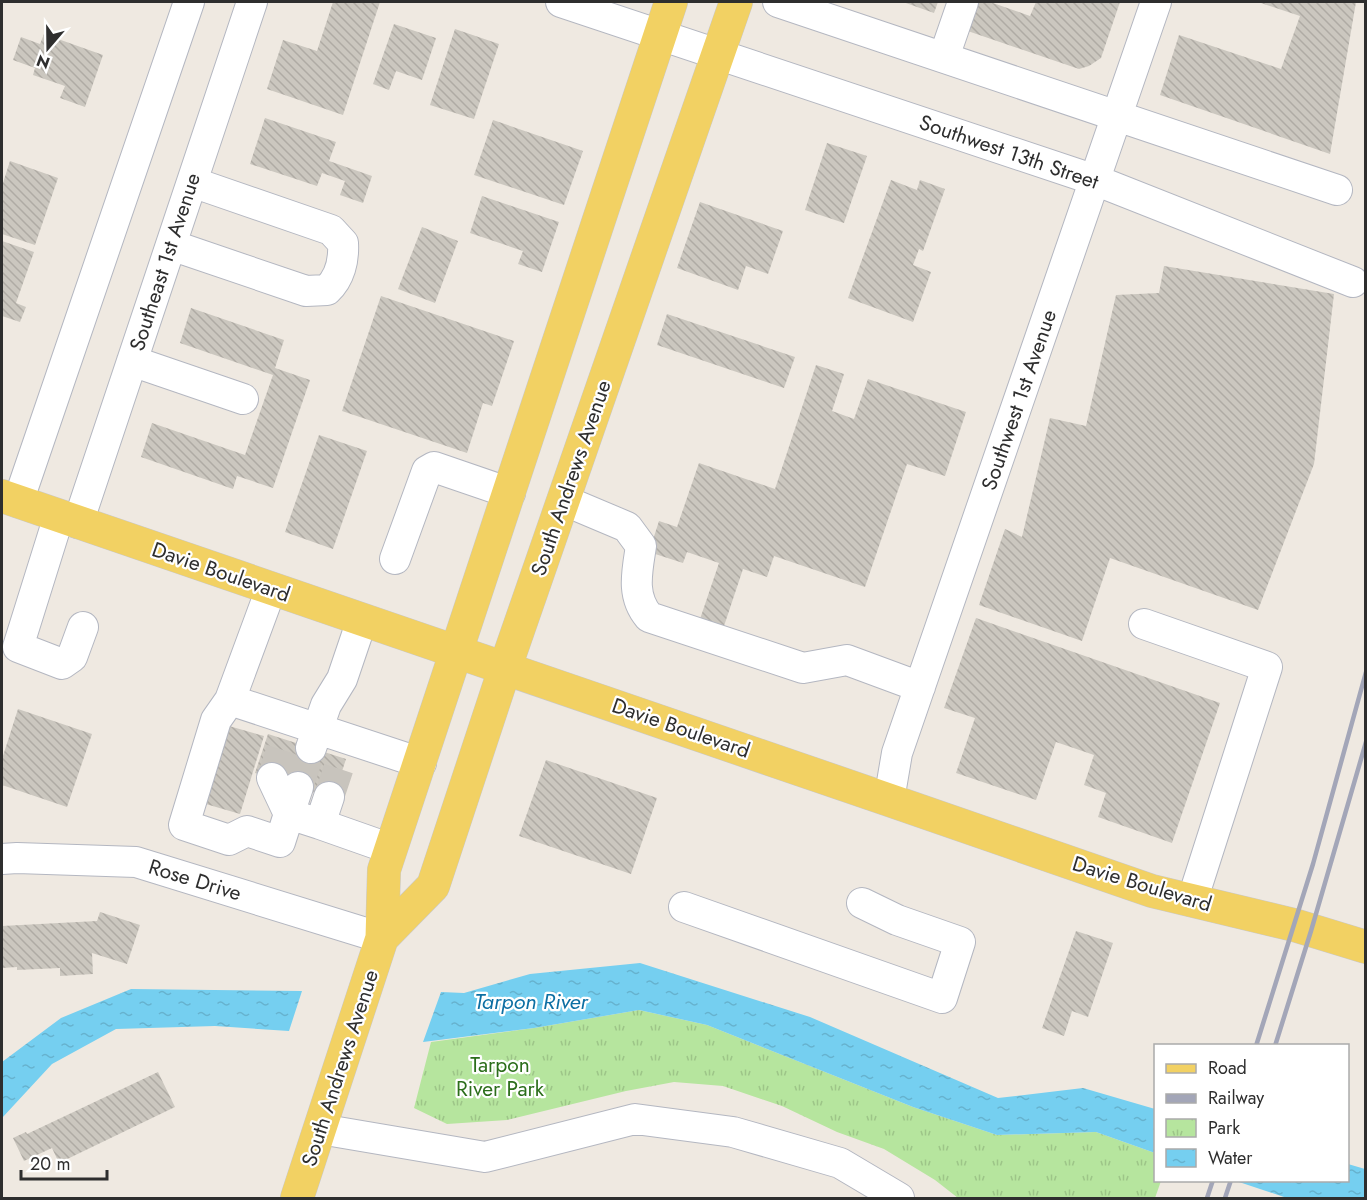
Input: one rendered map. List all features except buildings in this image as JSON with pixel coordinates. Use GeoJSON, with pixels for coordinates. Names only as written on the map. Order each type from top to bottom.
{"type":"FeatureCollection","features":[{"type":"Feature","properties":{"kind":"main road","name":"South Andrews Avenue"},"geometry":{"type":"LineString","coordinates":[[297,1198],[382,938],[384,870],[458,652],[670,2]]}},
{"type":"Feature","properties":{"kind":"main road","name":"South Andrews Avenue"},"geometry":{"type":"LineString","coordinates":[[382,938],[434,886],[505,668],[736,2]]}},
{"type":"Feature","properties":{"kind":"main road","name":"Davie Boulevard"},"geometry":{"type":"LineString","coordinates":[[10,499],[1152,891],[1294,925],[1365,947]]}},
{"type":"Feature","properties":{"kind":"street"},"geometry":{"type":"LineString","coordinates":[[10,499],[189,2]]}},
{"type":"Feature","properties":{"kind":"street","name":"Southeast 1st Avenue"},"geometry":{"type":"LineString","coordinates":[[83,627],[72,657],[62,664],[18,647],[132,361],[252,2]]}},
{"type":"Feature","properties":{"kind":"street","name":"Southwest 13th Street"},"geometry":{"type":"LineString","coordinates":[[561,2],[1095,180],[1353,282]]}},
{"type":"Feature","properties":{"kind":"street"},"geometry":{"type":"LineString","coordinates":[[778,2],[1337,190]]}},
{"type":"Feature","properties":{"kind":"street"},"geometry":{"type":"LineString","coordinates":[[944,57],[963,2]]}},
{"type":"Feature","properties":{"kind":"street","name":"Southwest 1st Avenue"},"geometry":{"type":"LineString","coordinates":[[890,800],[897,753],[1156,2]]}},
{"type":"Feature","properties":{"kind":"street"},"geometry":{"type":"LineString","coordinates":[[171,245],[306,291],[327,290],[335,283],[341,266],[344,257],[343,243],[331,230],[192,182]]}},
{"type":"Feature","properties":{"kind":"street"},"geometry":{"type":"LineString","coordinates":[[132,361],[243,399]]}},
{"type":"Feature","properties":{"kind":"street"},"geometry":{"type":"LineString","coordinates":[[395,559],[427,471],[434,467],[510,493]]}},
{"type":"Feature","properties":{"kind":"street"},"geometry":{"type":"LineString","coordinates":[[563,500],[627,527],[641,546],[636,578],[640,607],[649,617],[803,668],[847,660],[920,687]]}},
{"type":"Feature","properties":{"kind":"street"},"geometry":{"type":"LineString","coordinates":[[271,589],[231,700],[216,720],[184,825],[229,840],[247,831],[280,842],[286,793],[324,811],[392,849]]}},
{"type":"Feature","properties":{"kind":"street"},"geometry":{"type":"LineString","coordinates":[[301,734],[326,705],[342,679],[362,620]]}},
{"type":"Feature","properties":{"kind":"street"},"geometry":{"type":"LineString","coordinates":[[1144,624],[1268,667],[1192,901]]}},
{"type":"Feature","properties":{"kind":"street"},"geometry":{"type":"LineString","coordinates":[[231,700],[301,734],[345,748],[421,763]]}},
{"type":"Feature","properties":{"kind":"street","name":"Rose Drive"},"geometry":{"type":"LineString","coordinates":[[2,859],[136,862],[382,938]]}},
{"type":"Feature","properties":{"kind":"street"},"geometry":{"type":"LineString","coordinates":[[684,907],[942,998],[960,942],[897,920],[862,903]]}},
{"type":"Feature","properties":{"kind":"street"},"geometry":{"type":"LineString","coordinates":[[320,1129],[485,1157],[635,1119],[733,1132],[840,1163],[899,1198]]}},
{"type":"Feature","properties":{"kind":"green space","name":"Tarpon River Park"},"geometry":{"type":"Polygon","coordinates":[[[639,1010],[707,1025],[913,1107],[997,1135],[1096,1132],[1154,1153],[1154,1182],[1161,1182],[1155,1198],[958,1198],[935,1180],[884,1149],[837,1132],[782,1106],[723,1086],[674,1082],[626,1091],[507,1120],[447,1124],[414,1108],[431,1042],[534,1028],[639,1010]]]}},
{"type":"Feature","properties":{"kind":"water","name":"Tarpon River"},"geometry":{"type":"Polygon","coordinates":[[[640,963],[810,1017],[998,1098],[1083,1088],[1154,1109],[1154,1153],[1096,1132],[997,1135],[913,1107],[707,1025],[639,1010],[534,1028],[423,1042],[441,992],[464,993],[530,974],[640,963]]]}},
{"type":"Feature","properties":{"kind":"water"},"geometry":{"type":"Polygon","coordinates":[[[131,989],[302,991],[289,1031],[215,1026],[116,1029],[52,1064],[2,1118],[2,1062],[61,1018],[131,989]]]}},
{"type":"Feature","properties":{"kind":"water"},"geometry":{"type":"Polygon","coordinates":[[[1349,1164],[1365,1169],[1365,1198],[1287,1198],[1239,1182],[1349,1182],[1349,1164]]]}},
{"type":"Feature","properties":{"kind":"tunnel"},"geometry":{"type":"LineString","coordinates":[[272,778],[285,739]]}},
{"type":"Feature","properties":{"kind":"tunnel"},"geometry":{"type":"LineString","coordinates":[[298,787],[311,748]]}},
{"type":"Feature","properties":{"kind":"tunnel"},"geometry":{"type":"LineString","coordinates":[[329,797],[342,758]]}},
{"type":"Feature","properties":{"kind":"railway"},"geometry":{"type":"LineString","coordinates":[[1257,1044],[1313,864],[1366,672]]}},
{"type":"Feature","properties":{"kind":"railway"},"geometry":{"type":"LineString","coordinates":[[1276,1044],[1366,742]]}},
{"type":"Feature","properties":{"kind":"railway"},"geometry":{"type":"LineString","coordinates":[[1207,1198],[1212,1182]]}},
{"type":"Feature","properties":{"kind":"railway"},"geometry":{"type":"LineString","coordinates":[[1225,1198],[1230,1182]]}}]}
